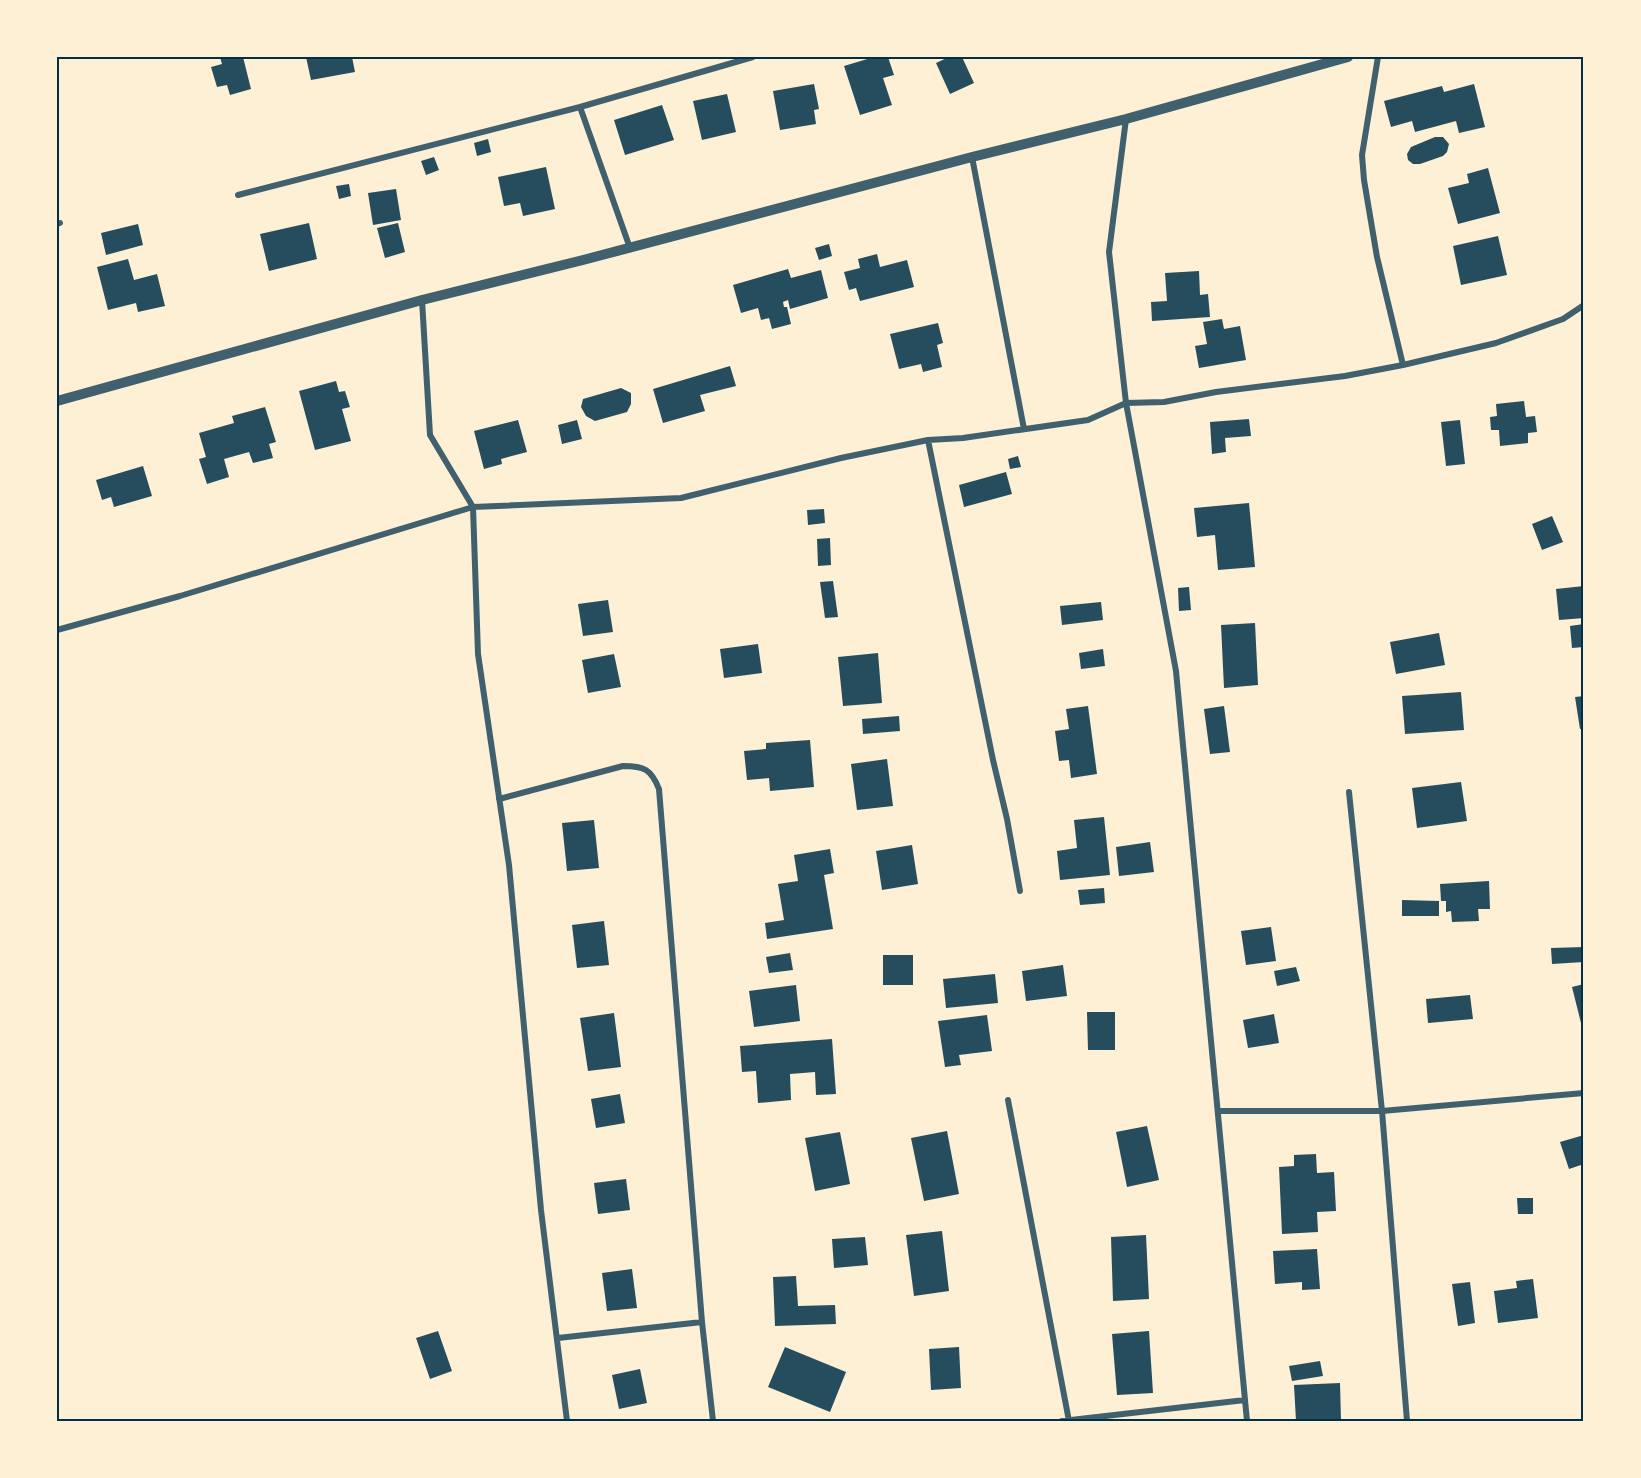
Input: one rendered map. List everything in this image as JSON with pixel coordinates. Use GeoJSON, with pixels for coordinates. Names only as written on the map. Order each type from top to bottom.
{"type":"FeatureCollection","features":[{"type":"Feature","properties":{"kind":"street"},"geometry":{"type":"LineString","coordinates":[[238,195],[580,106],[753,57]]}},
{"type":"Feature","properties":{"kind":"street"},"geometry":{"type":"LineString","coordinates":[[57,401],[422,300],[1126,119],[1348,57]]}},
{"type":"Feature","properties":{"kind":"street"},"geometry":{"type":"LineString","coordinates":[[1378,57],[1362,155],[1364,180],[1377,258],[1403,365]]}},
{"type":"Feature","properties":{"kind":"street"},"geometry":{"type":"LineString","coordinates":[[580,106],[630,248]]}},
{"type":"Feature","properties":{"kind":"street"},"geometry":{"type":"LineString","coordinates":[[1126,119],[1109,252],[1126,403],[1176,671],[1247,1421]]}},
{"type":"Feature","properties":{"kind":"street"},"geometry":{"type":"LineString","coordinates":[[972,157],[1024,429]]}},
{"type":"Feature","properties":{"kind":"street"},"geometry":{"type":"LineString","coordinates":[[422,300],[430,435],[472,507],[478,654],[509,865],[541,1210],[567,1421]]}},
{"type":"Feature","properties":{"kind":"street"},"geometry":{"type":"LineString","coordinates":[[57,630],[472,507],[681,498],[841,458],[928,440],[963,438],[1088,420],[1126,403],[1164,402],[1216,392],[1345,376],[1403,365],[1496,343],[1563,319],[1584,305]]}},
{"type":"Feature","properties":{"kind":"street"},"geometry":{"type":"LineString","coordinates":[[928,440],[1020,891]]}},
{"type":"Feature","properties":{"kind":"street"},"geometry":{"type":"LineString","coordinates":[[499,799],[623,766],[639,766],[646,770],[653,775],[659,789],[702,1322],[713,1421]]}},
{"type":"Feature","properties":{"kind":"street"},"geometry":{"type":"LineString","coordinates":[[1349,792],[1382,1111],[1407,1421]]}},
{"type":"Feature","properties":{"kind":"street"},"geometry":{"type":"LineString","coordinates":[[1218,1111],[1382,1111],[1584,1093]]}},
{"type":"Feature","properties":{"kind":"street"},"geometry":{"type":"LineString","coordinates":[[1008,1100],[1067,1421],[1245,1400]]}},
{"type":"Feature","properties":{"kind":"street"},"geometry":{"type":"LineString","coordinates":[[558,1338],[702,1322]]}},
{"type":"Feature","properties":{"kind":"building"},"geometry":{"type":"Polygon","coordinates":[[[220,57],[243,57],[251,89],[230,95],[227,85],[217,87],[211,67],[222,64],[220,57]]]}},
{"type":"Feature","properties":{"kind":"building"},"geometry":{"type":"Polygon","coordinates":[[[306,57],[352,57],[355,72],[311,80],[306,57]]]}},
{"type":"Feature","properties":{"kind":"building"},"geometry":{"type":"Polygon","coordinates":[[[874,57],[888,57],[894,75],[883,78],[892,105],[860,115],[844,66],[874,57]]]}},
{"type":"Feature","properties":{"kind":"building"},"geometry":{"type":"Polygon","coordinates":[[[949,57],[962,57],[974,83],[950,94],[936,63],[949,57]]]}},
{"type":"Feature","properties":{"kind":"building"},"geometry":{"type":"Polygon","coordinates":[[[814,84],[819,109],[814,110],[816,124],[780,130],[773,91],[814,84]]]}},
{"type":"Feature","properties":{"kind":"building"},"geometry":{"type":"Polygon","coordinates":[[[1474,84],[1485,127],[1459,133],[1456,121],[1415,132],[1412,121],[1391,127],[1384,101],[1442,86],[1444,92],[1474,84]]]}},
{"type":"Feature","properties":{"kind":"building"},"geometry":{"type":"Polygon","coordinates":[[[727,94],[736,132],[702,140],[693,101],[727,94]]]}},
{"type":"Feature","properties":{"kind":"building"},"geometry":{"type":"Polygon","coordinates":[[[662,105],[674,140],[625,155],[614,120],[662,105]]]}},
{"type":"Feature","properties":{"kind":"building"},"geometry":{"type":"Polygon","coordinates":[[[1435,137],[1443,137],[1449,144],[1443,156],[1420,164],[1413,164],[1408,160],[1407,154],[1411,147],[1435,137]]]}},
{"type":"Feature","properties":{"kind":"building"},"geometry":{"type":"Polygon","coordinates":[[[488,139],[491,152],[477,156],[474,143],[488,139]]]}},
{"type":"Feature","properties":{"kind":"building"},"geometry":{"type":"Polygon","coordinates":[[[434,157],[439,170],[426,175],[421,161],[434,157]]]}},
{"type":"Feature","properties":{"kind":"building"},"geometry":{"type":"Polygon","coordinates":[[[546,167],[555,209],[523,216],[520,203],[504,206],[498,177],[546,167]]]}},
{"type":"Feature","properties":{"kind":"building"},"geometry":{"type":"Polygon","coordinates":[[[1488,168],[1500,213],[1458,224],[1448,188],[1469,183],[1467,174],[1488,168]]]}},
{"type":"Feature","properties":{"kind":"building"},"geometry":{"type":"Polygon","coordinates":[[[349,184],[351,196],[339,199],[336,186],[349,184]]]}},
{"type":"Feature","properties":{"kind":"building"},"geometry":{"type":"Polygon","coordinates":[[[396,189],[401,220],[373,225],[368,193],[396,189]]]}},
{"type":"Feature","properties":{"kind":"building"},"geometry":{"type":"Polygon","coordinates":[[[309,223],[317,259],[269,271],[260,234],[309,223]]]}},
{"type":"Feature","properties":{"kind":"building"},"geometry":{"type":"Polygon","coordinates":[[[398,223],[405,252],[385,258],[377,228],[398,223]]]}},
{"type":"Feature","properties":{"kind":"building"},"geometry":{"type":"Polygon","coordinates":[[[138,224],[143,245],[106,255],[101,233],[138,224]]]}},
{"type":"Feature","properties":{"kind":"building"},"geometry":{"type":"Polygon","coordinates":[[[1498,236],[1507,275],[1461,285],[1453,246],[1498,236]]]}},
{"type":"Feature","properties":{"kind":"building"},"geometry":{"type":"Polygon","coordinates":[[[829,244],[832,256],[819,260],[815,248],[829,244]]]}},
{"type":"Feature","properties":{"kind":"building"},"geometry":{"type":"Polygon","coordinates":[[[877,254],[880,267],[907,260],[914,287],[860,301],[856,288],[849,290],[844,272],[860,268],[858,259],[877,254]]]}},
{"type":"Feature","properties":{"kind":"building"},"geometry":{"type":"Polygon","coordinates":[[[128,259],[134,280],[157,274],[165,306],[138,312],[136,303],[108,310],[97,267],[128,259]]]}},
{"type":"Feature","properties":{"kind":"building"},"geometry":{"type":"Polygon","coordinates":[[[788,269],[791,278],[821,270],[828,298],[790,309],[788,300],[783,302],[784,307],[787,307],[791,324],[772,329],[769,318],[761,320],[758,308],[741,313],[733,285],[788,269]]]}},
{"type":"Feature","properties":{"kind":"building"},"geometry":{"type":"Polygon","coordinates":[[[1199,271],[1200,295],[1208,294],[1210,317],[1152,321],[1151,302],[1167,301],[1165,273],[1199,271]]]}},
{"type":"Feature","properties":{"kind":"building"},"geometry":{"type":"Polygon","coordinates":[[[1222,319],[1224,329],[1240,326],[1246,360],[1199,368],[1195,346],[1207,344],[1203,322],[1222,319]]]}},
{"type":"Feature","properties":{"kind":"building"},"geometry":{"type":"Polygon","coordinates":[[[938,323],[943,343],[937,345],[942,367],[923,372],[921,364],[899,369],[890,334],[938,323]]]}},
{"type":"Feature","properties":{"kind":"building"},"geometry":{"type":"Polygon","coordinates":[[[730,366],[736,386],[700,395],[705,411],[663,423],[653,389],[730,366]]]}},
{"type":"Feature","properties":{"kind":"building"},"geometry":{"type":"Polygon","coordinates":[[[336,381],[339,392],[345,391],[350,407],[342,409],[351,441],[315,450],[299,391],[336,381]]]}},
{"type":"Feature","properties":{"kind":"building"},"geometry":{"type":"Polygon","coordinates":[[[621,388],[631,393],[631,404],[627,412],[595,421],[586,416],[581,407],[583,399],[621,388]]]}},
{"type":"Feature","properties":{"kind":"building"},"geometry":{"type":"Polygon","coordinates":[[[1524,401],[1526,417],[1535,416],[1537,432],[1528,433],[1528,443],[1500,446],[1499,430],[1491,430],[1490,417],[1497,416],[1496,404],[1524,401]]]}},
{"type":"Feature","properties":{"kind":"building"},"geometry":{"type":"Polygon","coordinates":[[[265,407],[276,442],[269,444],[273,458],[253,463],[249,452],[224,459],[229,477],[207,484],[199,459],[206,457],[199,433],[234,423],[232,416],[265,407]]]}},
{"type":"Feature","properties":{"kind":"building"},"geometry":{"type":"Polygon","coordinates":[[[1249,419],[1251,436],[1225,438],[1226,452],[1212,454],[1210,422],[1249,419]]]}},
{"type":"Feature","properties":{"kind":"building"},"geometry":{"type":"Polygon","coordinates":[[[518,420],[527,452],[501,459],[502,464],[484,469],[474,431],[518,420]]]}},
{"type":"Feature","properties":{"kind":"building"},"geometry":{"type":"Polygon","coordinates":[[[577,420],[582,439],[562,444],[558,425],[577,420]]]}},
{"type":"Feature","properties":{"kind":"building"},"geometry":{"type":"Polygon","coordinates":[[[1460,420],[1465,464],[1446,466],[1441,422],[1460,420]]]}},
{"type":"Feature","properties":{"kind":"building"},"geometry":{"type":"Polygon","coordinates":[[[1018,456],[1021,467],[1010,469],[1008,459],[1018,456]]]}},
{"type":"Feature","properties":{"kind":"building"},"geometry":{"type":"Polygon","coordinates":[[[143,466],[152,496],[114,507],[111,497],[102,500],[96,480],[143,466]]]}},
{"type":"Feature","properties":{"kind":"building"},"geometry":{"type":"Polygon","coordinates":[[[1006,472],[1012,494],[964,507],[959,485],[1006,472]]]}},
{"type":"Feature","properties":{"kind":"building"},"geometry":{"type":"Polygon","coordinates":[[[1249,503],[1255,567],[1218,570],[1215,535],[1197,537],[1194,508],[1249,503]]]}},
{"type":"Feature","properties":{"kind":"building"},"geometry":{"type":"Polygon","coordinates":[[[824,509],[825,523],[808,525],[807,510],[824,509]]]}},
{"type":"Feature","properties":{"kind":"building"},"geometry":{"type":"Polygon","coordinates":[[[1552,516],[1563,542],[1542,550],[1532,524],[1552,516]]]}},
{"type":"Feature","properties":{"kind":"building"},"geometry":{"type":"Polygon","coordinates":[[[830,538],[831,565],[818,566],[817,539],[830,538]]]}},
{"type":"Feature","properties":{"kind":"building"},"geometry":{"type":"Polygon","coordinates":[[[833,581],[838,617],[825,618],[820,582],[833,581]]]}},
{"type":"Feature","properties":{"kind":"building"},"geometry":{"type":"Polygon","coordinates":[[[1584,586],[1584,618],[1559,620],[1556,589],[1584,586]]]}},
{"type":"Feature","properties":{"kind":"building"},"geometry":{"type":"Polygon","coordinates":[[[1189,587],[1191,610],[1179,611],[1178,588],[1189,587]]]}},
{"type":"Feature","properties":{"kind":"building"},"geometry":{"type":"Polygon","coordinates":[[[608,600],[613,632],[583,636],[578,604],[608,600]]]}},
{"type":"Feature","properties":{"kind":"building"},"geometry":{"type":"Polygon","coordinates":[[[1101,602],[1103,620],[1062,625],[1060,606],[1101,602]]]}},
{"type":"Feature","properties":{"kind":"building"},"geometry":{"type":"Polygon","coordinates":[[[1255,623],[1258,685],[1224,688],[1221,625],[1255,623]]]}},
{"type":"Feature","properties":{"kind":"building"},"geometry":{"type":"Polygon","coordinates":[[[1584,624],[1584,647],[1572,648],[1570,626],[1584,624]]]}},
{"type":"Feature","properties":{"kind":"building"},"geometry":{"type":"Polygon","coordinates":[[[1439,633],[1445,665],[1396,674],[1390,642],[1439,633]]]}},
{"type":"Feature","properties":{"kind":"building"},"geometry":{"type":"Polygon","coordinates":[[[758,644],[762,673],[724,678],[720,649],[758,644]]]}},
{"type":"Feature","properties":{"kind":"building"},"geometry":{"type":"Polygon","coordinates":[[[1103,649],[1105,666],[1081,669],[1079,653],[1103,649]]]}},
{"type":"Feature","properties":{"kind":"building"},"geometry":{"type":"Polygon","coordinates":[[[878,653],[882,703],[843,706],[838,657],[878,653]]]}},
{"type":"Feature","properties":{"kind":"building"},"geometry":{"type":"Polygon","coordinates":[[[614,654],[621,687],[588,693],[582,660],[614,654]]]}},
{"type":"Feature","properties":{"kind":"building"},"geometry":{"type":"Polygon","coordinates":[[[1461,692],[1464,730],[1405,734],[1402,696],[1461,692]]]}},
{"type":"Feature","properties":{"kind":"building"},"geometry":{"type":"Polygon","coordinates":[[[1584,696],[1584,729],[1580,729],[1575,697],[1584,696]]]}},
{"type":"Feature","properties":{"kind":"building"},"geometry":{"type":"Polygon","coordinates":[[[1088,706],[1097,774],[1071,778],[1069,760],[1059,761],[1055,731],[1069,729],[1066,709],[1088,706]]]}},
{"type":"Feature","properties":{"kind":"building"},"geometry":{"type":"Polygon","coordinates":[[[1224,706],[1230,752],[1210,754],[1204,709],[1224,706]]]}},
{"type":"Feature","properties":{"kind":"building"},"geometry":{"type":"Polygon","coordinates":[[[899,716],[900,731],[863,734],[862,719],[899,716]]]}},
{"type":"Feature","properties":{"kind":"building"},"geometry":{"type":"Polygon","coordinates":[[[810,740],[814,787],[770,791],[769,778],[747,780],[744,751],[766,749],[766,743],[810,740]]]}},
{"type":"Feature","properties":{"kind":"building"},"geometry":{"type":"Polygon","coordinates":[[[887,759],[893,806],[857,810],[851,764],[887,759]]]}},
{"type":"Feature","properties":{"kind":"building"},"geometry":{"type":"Polygon","coordinates":[[[1461,782],[1467,821],[1417,828],[1412,788],[1461,782]]]}},
{"type":"Feature","properties":{"kind":"building"},"geometry":{"type":"Polygon","coordinates":[[[1104,817],[1110,875],[1060,880],[1057,851],[1077,848],[1074,820],[1104,817]]]}},
{"type":"Feature","properties":{"kind":"building"},"geometry":{"type":"Polygon","coordinates":[[[594,820],[599,868],[567,871],[562,823],[594,820]]]}},
{"type":"Feature","properties":{"kind":"building"},"geometry":{"type":"Polygon","coordinates":[[[1150,842],[1154,872],[1119,876],[1116,847],[1150,842]]]}},
{"type":"Feature","properties":{"kind":"building"},"geometry":{"type":"Polygon","coordinates":[[[912,845],[918,884],[882,890],[876,851],[912,845]]]}},
{"type":"Feature","properties":{"kind":"building"},"geometry":{"type":"Polygon","coordinates":[[[830,849],[834,873],[824,875],[833,929],[767,939],[765,923],[784,920],[778,884],[798,881],[794,855],[830,849]]]}},
{"type":"Feature","properties":{"kind":"building"},"geometry":{"type":"Polygon","coordinates":[[[1489,881],[1490,909],[1478,909],[1479,921],[1452,922],[1451,911],[1446,912],[1446,901],[1441,901],[1440,884],[1489,881]]]}},
{"type":"Feature","properties":{"kind":"building"},"geometry":{"type":"Polygon","coordinates":[[[1104,888],[1105,903],[1080,905],[1078,890],[1104,888]]]}},
{"type":"Feature","properties":{"kind":"building"},"geometry":{"type":"Polygon","coordinates":[[[1402,900],[1439,901],[1439,916],[1402,916],[1402,900]]]}},
{"type":"Feature","properties":{"kind":"building"},"geometry":{"type":"Polygon","coordinates":[[[604,921],[609,965],[577,968],[572,925],[604,921]]]}},
{"type":"Feature","properties":{"kind":"building"},"geometry":{"type":"Polygon","coordinates":[[[1271,927],[1276,961],[1246,965],[1241,931],[1271,927]]]}},
{"type":"Feature","properties":{"kind":"building"},"geometry":{"type":"Polygon","coordinates":[[[1584,947],[1584,962],[1552,964],[1551,948],[1584,947]]]}},
{"type":"Feature","properties":{"kind":"building"},"geometry":{"type":"Polygon","coordinates":[[[790,953],[793,970],[769,973],[766,957],[790,953]]]}},
{"type":"Feature","properties":{"kind":"building"},"geometry":{"type":"Polygon","coordinates":[[[883,955],[913,955],[913,985],[883,985],[883,955]]]}},
{"type":"Feature","properties":{"kind":"building"},"geometry":{"type":"Polygon","coordinates":[[[1063,965],[1067,996],[1026,1001],[1022,971],[1063,965]]]}},
{"type":"Feature","properties":{"kind":"building"},"geometry":{"type":"Polygon","coordinates":[[[1296,967],[1300,981],[1277,986],[1274,971],[1296,967]]]}},
{"type":"Feature","properties":{"kind":"building"},"geometry":{"type":"Polygon","coordinates":[[[995,974],[998,1003],[946,1008],[943,979],[995,974]]]}},
{"type":"Feature","properties":{"kind":"building"},"geometry":{"type":"Polygon","coordinates":[[[1584,984],[1584,1031],[1583,1031],[1572,987],[1584,984]]]}},
{"type":"Feature","properties":{"kind":"building"},"geometry":{"type":"Polygon","coordinates":[[[796,985],[800,1021],[754,1027],[749,991],[796,985]]]}},
{"type":"Feature","properties":{"kind":"building"},"geometry":{"type":"Polygon","coordinates":[[[1470,995],[1473,1019],[1428,1023],[1426,999],[1470,995]]]}},
{"type":"Feature","properties":{"kind":"building"},"geometry":{"type":"Polygon","coordinates":[[[1087,1012],[1115,1012],[1115,1050],[1088,1050],[1087,1012]]]}},
{"type":"Feature","properties":{"kind":"building"},"geometry":{"type":"Polygon","coordinates":[[[614,1013],[621,1067],[588,1071],[580,1018],[614,1013]]]}},
{"type":"Feature","properties":{"kind":"building"},"geometry":{"type":"Polygon","coordinates":[[[1274,1014],[1279,1043],[1248,1048],[1243,1020],[1274,1014]]]}},
{"type":"Feature","properties":{"kind":"building"},"geometry":{"type":"Polygon","coordinates":[[[987,1015],[992,1051],[959,1055],[961,1065],[945,1067],[938,1021],[987,1015]]]}},
{"type":"Feature","properties":{"kind":"building"},"geometry":{"type":"Polygon","coordinates":[[[832,1039],[836,1094],[816,1095],[815,1072],[790,1074],[791,1100],[758,1103],[756,1071],[742,1072],[740,1046],[832,1039]]]}},
{"type":"Feature","properties":{"kind":"building"},"geometry":{"type":"Polygon","coordinates":[[[620,1094],[625,1123],[596,1128],[591,1099],[620,1094]]]}},
{"type":"Feature","properties":{"kind":"building"},"geometry":{"type":"Polygon","coordinates":[[[1147,1126],[1159,1180],[1127,1187],[1116,1132],[1147,1126]]]}},
{"type":"Feature","properties":{"kind":"building"},"geometry":{"type":"Polygon","coordinates":[[[947,1131],[959,1194],[924,1201],[911,1138],[947,1131]]]}},
{"type":"Feature","properties":{"kind":"building"},"geometry":{"type":"Polygon","coordinates":[[[840,1132],[850,1184],[815,1191],[805,1138],[840,1132]]]}},
{"type":"Feature","properties":{"kind":"building"},"geometry":{"type":"Polygon","coordinates":[[[1584,1135],[1584,1164],[1569,1169],[1560,1142],[1584,1135]]]}},
{"type":"Feature","properties":{"kind":"building"},"geometry":{"type":"Polygon","coordinates":[[[1316,1154],[1317,1173],[1334,1172],[1336,1211],[1317,1212],[1318,1232],[1282,1234],[1279,1167],[1294,1166],[1294,1155],[1316,1154]]]}},
{"type":"Feature","properties":{"kind":"building"},"geometry":{"type":"Polygon","coordinates":[[[626,1179],[630,1210],[598,1214],[594,1183],[626,1179]]]}},
{"type":"Feature","properties":{"kind":"building"},"geometry":{"type":"Polygon","coordinates":[[[1517,1198],[1533,1198],[1533,1214],[1518,1214],[1517,1198]]]}},
{"type":"Feature","properties":{"kind":"building"},"geometry":{"type":"Polygon","coordinates":[[[942,1231],[949,1291],[914,1296],[906,1235],[942,1231]]]}},
{"type":"Feature","properties":{"kind":"building"},"geometry":{"type":"Polygon","coordinates":[[[1146,1235],[1149,1299],[1113,1301],[1111,1237],[1146,1235]]]}},
{"type":"Feature","properties":{"kind":"building"},"geometry":{"type":"Polygon","coordinates":[[[865,1237],[868,1265],[834,1268],[832,1239],[865,1237]]]}},
{"type":"Feature","properties":{"kind":"building"},"geometry":{"type":"Polygon","coordinates":[[[1317,1249],[1320,1289],[1302,1290],[1302,1282],[1275,1284],[1273,1251],[1317,1249]]]}},
{"type":"Feature","properties":{"kind":"building"},"geometry":{"type":"Polygon","coordinates":[[[632,1269],[637,1308],[607,1311],[602,1273],[632,1269]]]}},
{"type":"Feature","properties":{"kind":"building"},"geometry":{"type":"Polygon","coordinates":[[[796,1276],[798,1306],[835,1305],[836,1324],[775,1326],[773,1277],[796,1276]]]}},
{"type":"Feature","properties":{"kind":"building"},"geometry":{"type":"Polygon","coordinates":[[[1533,1279],[1538,1318],[1498,1323],[1494,1291],[1517,1288],[1516,1281],[1533,1279]]]}},
{"type":"Feature","properties":{"kind":"building"},"geometry":{"type":"Polygon","coordinates":[[[1470,1282],[1475,1323],[1458,1326],[1452,1284],[1470,1282]]]}},
{"type":"Feature","properties":{"kind":"building"},"geometry":{"type":"Polygon","coordinates":[[[438,1331],[452,1371],[430,1379],[416,1338],[438,1331]]]}},
{"type":"Feature","properties":{"kind":"building"},"geometry":{"type":"Polygon","coordinates":[[[1149,1331],[1153,1393],[1117,1395],[1112,1334],[1149,1331]]]}},
{"type":"Feature","properties":{"kind":"building"},"geometry":{"type":"Polygon","coordinates":[[[785,1347],[846,1372],[830,1412],[768,1387],[785,1347]]]}},
{"type":"Feature","properties":{"kind":"building"},"geometry":{"type":"Polygon","coordinates":[[[959,1347],[961,1388],[931,1390],[929,1349],[959,1347]]]}},
{"type":"Feature","properties":{"kind":"building"},"geometry":{"type":"Polygon","coordinates":[[[1320,1361],[1323,1376],[1292,1381],[1289,1366],[1320,1361]]]}},
{"type":"Feature","properties":{"kind":"building"},"geometry":{"type":"Polygon","coordinates":[[[640,1369],[647,1403],[619,1409],[612,1375],[640,1369]]]}},
{"type":"Feature","properties":{"kind":"building"},"geometry":{"type":"Polygon","coordinates":[[[1340,1383],[1341,1421],[1296,1421],[1294,1385],[1340,1383]]]}}]}
